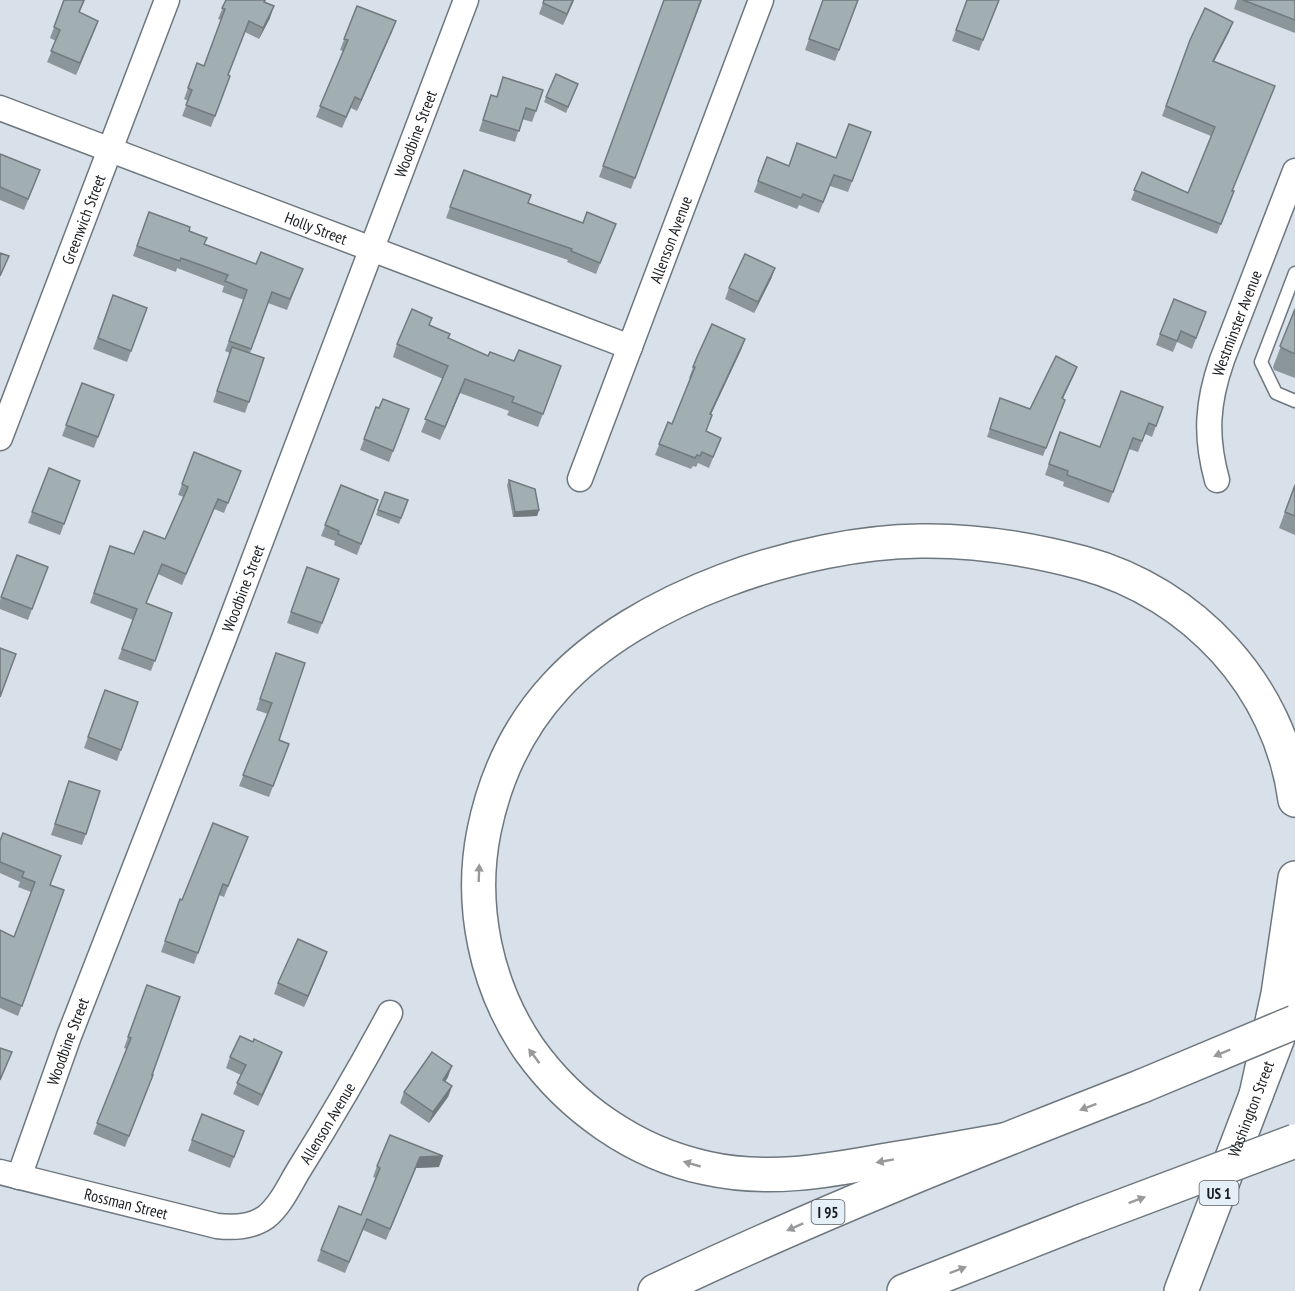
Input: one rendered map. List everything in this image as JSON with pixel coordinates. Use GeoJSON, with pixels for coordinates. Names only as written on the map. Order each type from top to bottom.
{"type":"FeatureCollection","features":[{"type":"Feature","properties":{"kind":"main road"},"geometry":{"type":"LineString","coordinates":[[1004,1140],[822,1172],[771,1175],[727,1172],[689,1164],[627,1137],[587,1111],[558,1084],[523,1039],[496,987],[482,931],[478,892],[482,839],[497,782],[522,731],[556,685],[600,647],[657,612],[701,591],[776,563],[848,547],[895,542],[954,542],[1013,548],[1063,558],[1108,571],[1150,589],[1200,625],[1242,669],[1263,701],[1286,753],[1295,800]]}},
{"type":"Feature","properties":{"kind":"main road"},"geometry":{"type":"LineString","coordinates":[[1256,1095],[1278,994],[1295,878]]}},
{"type":"Feature","properties":{"kind":"main road","name":"Washington Street"},"geometry":{"type":"LineString","coordinates":[[1182,1291],[1295,993]]}},
{"type":"Feature","properties":{"kind":"main road","name":"I 95"},"geometry":{"type":"LineString","coordinates":[[655,1291],[818,1217],[1295,1022]]}},
{"type":"Feature","properties":{"kind":"main road"},"geometry":{"type":"LineString","coordinates":[[904,1291],[1295,1141]]}},
{"type":"Feature","properties":{"kind":"street","name":"Greenwich Street"},"geometry":{"type":"LineString","coordinates":[[0,438],[167,0]]}},
{"type":"Feature","properties":{"kind":"street","name":"Woodbine Street"},"geometry":{"type":"LineString","coordinates":[[10,1175],[69,1036],[223,641],[466,0]]}},
{"type":"Feature","properties":{"kind":"street","name":"Allenson Avenue"},"geometry":{"type":"LineString","coordinates":[[580,479],[761,0]]}},
{"type":"Feature","properties":{"kind":"street","name":"Holly Street"},"geometry":{"type":"LineString","coordinates":[[0,108],[630,347]]}},
{"type":"Feature","properties":{"kind":"street","name":"Westminster Avenue"},"geometry":{"type":"LineString","coordinates":[[1217,480],[1211,457],[1208,420],[1212,390],[1295,171]]}},
{"type":"Feature","properties":{"kind":"street","name":"Allenson Avenue"},"geometry":{"type":"LineString","coordinates":[[254,1223],[267,1216],[279,1202],[334,1114],[390,1013]]}},
{"type":"Feature","properties":{"kind":"street","name":"Rossman Street"},"geometry":{"type":"LineString","coordinates":[[10,1175],[218,1226],[240,1226],[254,1223]]}},
{"type":"Feature","properties":{"kind":"lane"},"geometry":{"type":"LineString","coordinates":[[1295,273],[1261,362],[1276,393],[1295,401]]}},
{"type":"Feature","properties":{"kind":"building"},"geometry":{"type":"Polygon","coordinates":[[[64,0],[84,0],[79,12],[98,21],[80,63],[51,51],[60,30],[54,27],[64,0]]]}},
{"type":"Feature","properties":{"kind":"building"},"geometry":{"type":"Polygon","coordinates":[[[226,0],[265,0],[264,2],[274,6],[263,28],[249,21],[215,116],[186,105],[192,90],[188,88],[197,63],[204,66],[225,9],[222,8],[226,0]]]}},
{"type":"Feature","properties":{"kind":"building"},"geometry":{"type":"Polygon","coordinates":[[[544,0],[573,0],[567,14],[543,3],[544,0]]]}},
{"type":"Feature","properties":{"kind":"building"},"geometry":{"type":"Polygon","coordinates":[[[664,0],[701,0],[635,178],[603,166],[664,0]]]}},
{"type":"Feature","properties":{"kind":"building"},"geometry":{"type":"Polygon","coordinates":[[[823,0],[858,0],[839,50],[809,39],[823,0]]]}},
{"type":"Feature","properties":{"kind":"building"},"geometry":{"type":"Polygon","coordinates":[[[967,0],[999,0],[983,40],[956,30],[967,0]]]}},
{"type":"Feature","properties":{"kind":"building"},"geometry":{"type":"Polygon","coordinates":[[[1243,0],[1295,0],[1295,20],[1243,0]]]}},
{"type":"Feature","properties":{"kind":"building"},"geometry":{"type":"Polygon","coordinates":[[[357,6],[396,21],[361,100],[355,97],[346,117],[320,106],[348,40],[344,39],[357,6]]]}},
{"type":"Feature","properties":{"kind":"building"},"geometry":{"type":"Polygon","coordinates":[[[1205,8],[1233,22],[1213,61],[1275,86],[1221,224],[1134,190],[1142,172],[1188,193],[1215,127],[1166,106],[1190,40],[1205,8]]]}},
{"type":"Feature","properties":{"kind":"building"},"geometry":{"type":"Polygon","coordinates":[[[556,74],[578,84],[568,107],[546,97],[556,74]]]}},
{"type":"Feature","properties":{"kind":"building"},"geometry":{"type":"Polygon","coordinates":[[[503,77],[543,90],[536,111],[526,108],[519,131],[483,120],[491,95],[497,97],[503,77]]]}},
{"type":"Feature","properties":{"kind":"building"},"geometry":{"type":"Polygon","coordinates":[[[849,124],[871,132],[852,181],[834,175],[823,202],[803,194],[801,198],[758,181],[767,157],[789,166],[797,143],[836,158],[849,124]]]}},
{"type":"Feature","properties":{"kind":"building"},"geometry":{"type":"Polygon","coordinates":[[[0,154],[40,170],[28,199],[0,187],[0,154]]]}},
{"type":"Feature","properties":{"kind":"building"},"geometry":{"type":"Polygon","coordinates":[[[464,170],[531,195],[528,203],[583,223],[587,212],[616,224],[600,263],[571,251],[572,249],[450,207],[464,170]]]}},
{"type":"Feature","properties":{"kind":"building"},"geometry":{"type":"Polygon","coordinates":[[[149,212],[190,227],[189,231],[207,238],[204,244],[256,264],[261,252],[303,269],[290,299],[272,292],[251,349],[229,341],[247,290],[225,281],[228,275],[181,258],[180,261],[137,246],[149,212]]]}},
{"type":"Feature","properties":{"kind":"building"},"geometry":{"type":"Polygon","coordinates":[[[0,253],[9,256],[0,276],[0,253]]]}},
{"type":"Feature","properties":{"kind":"building"},"geometry":{"type":"Polygon","coordinates":[[[745,254],[775,268],[758,302],[729,288],[745,254]]]}},
{"type":"Feature","properties":{"kind":"building"},"geometry":{"type":"Polygon","coordinates":[[[113,295],[147,308],[131,351],[98,338],[113,295]]]}},
{"type":"Feature","properties":{"kind":"building"},"geometry":{"type":"Polygon","coordinates":[[[1174,299],[1206,312],[1196,338],[1181,331],[1177,341],[1160,334],[1174,299]]]}},
{"type":"Feature","properties":{"kind":"building"},"geometry":{"type":"Polygon","coordinates":[[[412,309],[432,318],[429,325],[450,334],[448,338],[488,356],[490,352],[514,361],[519,350],[561,366],[543,414],[512,402],[514,397],[465,379],[445,427],[425,419],[448,366],[397,344],[412,309]]]}},
{"type":"Feature","properties":{"kind":"building"},"geometry":{"type":"Polygon","coordinates":[[[1295,309],[1295,354],[1280,346],[1295,309]]]}},
{"type":"Feature","properties":{"kind":"building"},"geometry":{"type":"Polygon","coordinates":[[[712,324],[745,339],[710,414],[712,415],[706,431],[721,438],[713,457],[702,452],[695,458],[659,444],[668,422],[672,424],[712,324]]]}},
{"type":"Feature","properties":{"kind":"building"},"geometry":{"type":"Polygon","coordinates":[[[232,347],[264,358],[249,402],[217,391],[232,347]]]}},
{"type":"Feature","properties":{"kind":"building"},"geometry":{"type":"Polygon","coordinates":[[[1056,356],[1077,367],[1062,398],[1065,400],[1046,448],[990,429],[1000,398],[1030,409],[1056,356]]]}},
{"type":"Feature","properties":{"kind":"building"},"geometry":{"type":"Polygon","coordinates":[[[82,383],[114,395],[98,437],[66,425],[82,383]]]}},
{"type":"Feature","properties":{"kind":"building"},"geometry":{"type":"Polygon","coordinates":[[[1121,391],[1163,407],[1156,426],[1149,423],[1142,441],[1133,438],[1113,492],[1067,475],[1068,471],[1049,464],[1060,432],[1100,447],[1121,391]]]}},
{"type":"Feature","properties":{"kind":"building"},"geometry":{"type":"Polygon","coordinates":[[[383,399],[409,409],[393,451],[364,439],[376,407],[379,408],[383,399]]]}},
{"type":"Feature","properties":{"kind":"building"},"geometry":{"type":"Polygon","coordinates":[[[194,452],[241,471],[228,503],[218,499],[186,574],[162,564],[146,603],[172,613],[155,661],[122,649],[137,609],[94,593],[110,546],[134,554],[144,531],[165,539],[188,487],[182,484],[194,452]]]}},
{"type":"Feature","properties":{"kind":"building"},"geometry":{"type":"Polygon","coordinates":[[[49,468],[80,481],[64,524],[32,512],[49,468]]]}},
{"type":"Feature","properties":{"kind":"building"},"geometry":{"type":"Polygon","coordinates":[[[509,480],[535,489],[539,510],[515,512],[509,480]]]}},
{"type":"Feature","properties":{"kind":"building"},"geometry":{"type":"Polygon","coordinates":[[[341,485],[378,500],[361,544],[338,534],[339,531],[325,525],[341,485]]]}},
{"type":"Feature","properties":{"kind":"building"},"geometry":{"type":"Polygon","coordinates":[[[1295,485],[1295,516],[1285,512],[1295,485]]]}},
{"type":"Feature","properties":{"kind":"building"},"geometry":{"type":"Polygon","coordinates":[[[385,492],[408,500],[401,518],[378,510],[385,492]]]}},
{"type":"Feature","properties":{"kind":"building"},"geometry":{"type":"Polygon","coordinates":[[[17,555],[48,567],[32,609],[1,597],[17,555]]]}},
{"type":"Feature","properties":{"kind":"building"},"geometry":{"type":"Polygon","coordinates":[[[307,567],[339,579],[322,623],[291,612],[307,567]]]}},
{"type":"Feature","properties":{"kind":"building"},"geometry":{"type":"Polygon","coordinates":[[[0,648],[16,654],[0,697],[0,648]]]}},
{"type":"Feature","properties":{"kind":"building"},"geometry":{"type":"Polygon","coordinates":[[[276,653],[305,663],[279,740],[289,744],[273,786],[243,775],[272,703],[260,699],[276,653]]]}},
{"type":"Feature","properties":{"kind":"building"},"geometry":{"type":"Polygon","coordinates":[[[105,690],[138,702],[121,750],[88,737],[105,690]]]}},
{"type":"Feature","properties":{"kind":"building"},"geometry":{"type":"Polygon","coordinates":[[[69,781],[100,791],[86,834],[55,824],[69,781]]]}},
{"type":"Feature","properties":{"kind":"building"},"geometry":{"type":"Polygon","coordinates":[[[213,823],[248,837],[228,886],[223,884],[198,953],[165,941],[180,899],[182,900],[213,823]]]}},
{"type":"Feature","properties":{"kind":"building"},"geometry":{"type":"Polygon","coordinates":[[[3,833],[61,856],[50,885],[64,890],[22,1006],[0,997],[0,930],[14,937],[35,882],[22,877],[24,872],[0,862],[0,841],[3,833]]]}},
{"type":"Feature","properties":{"kind":"building"},"geometry":{"type":"Polygon","coordinates":[[[298,939],[327,952],[308,996],[278,983],[298,939]]]}},
{"type":"Feature","properties":{"kind":"building"},"geometry":{"type":"Polygon","coordinates":[[[147,985],[180,997],[129,1136],[97,1123],[131,1038],[128,1037],[147,985]]]}},
{"type":"Feature","properties":{"kind":"building"},"geometry":{"type":"Polygon","coordinates":[[[240,1036],[253,1042],[254,1039],[282,1052],[262,1095],[237,1083],[246,1065],[230,1057],[240,1036]]]}},
{"type":"Feature","properties":{"kind":"building"},"geometry":{"type":"Polygon","coordinates":[[[0,1048],[12,1052],[0,1080],[0,1048]]]}},
{"type":"Feature","properties":{"kind":"building"},"geometry":{"type":"Polygon","coordinates":[[[432,1052],[452,1066],[443,1080],[452,1086],[433,1112],[404,1092],[432,1052]]]}},
{"type":"Feature","properties":{"kind":"building"},"geometry":{"type":"Polygon","coordinates":[[[202,1114],[244,1131],[234,1157],[192,1140],[202,1114]]]}},
{"type":"Feature","properties":{"kind":"building"},"geometry":{"type":"Polygon","coordinates":[[[390,1135],[443,1156],[420,1157],[390,1229],[367,1219],[349,1262],[321,1250],[339,1206],[361,1215],[380,1168],[377,1166],[390,1135]]]}}]}
